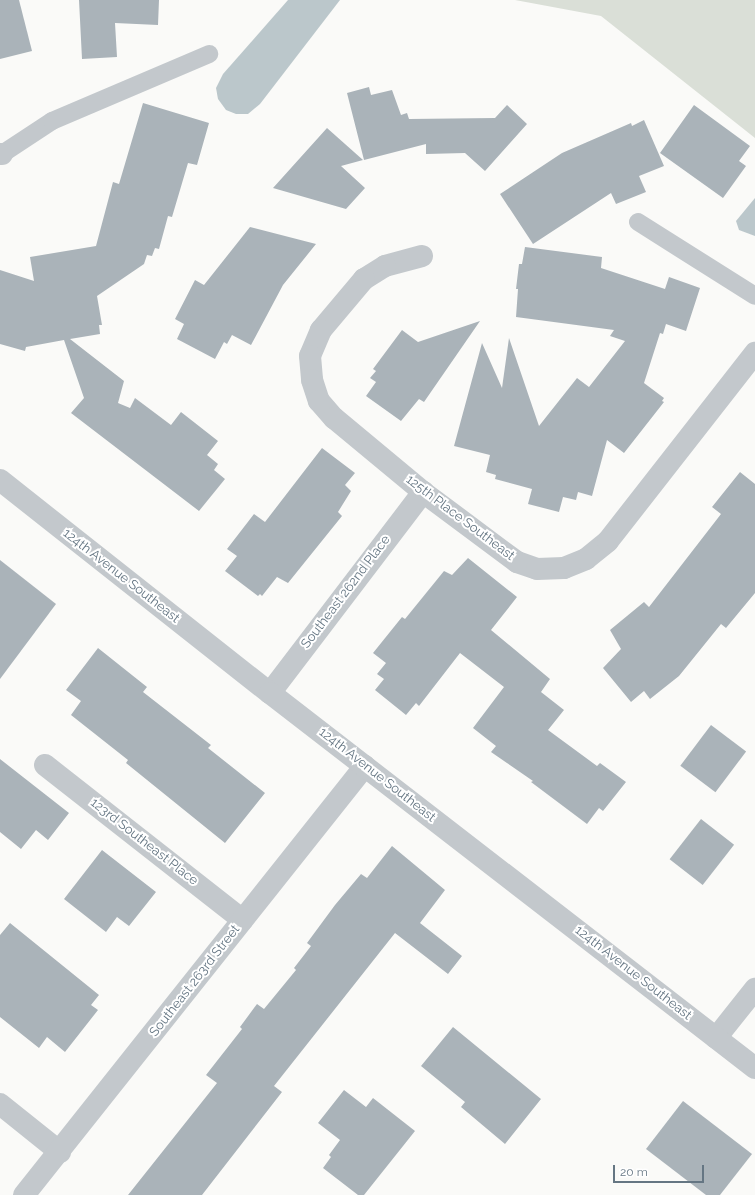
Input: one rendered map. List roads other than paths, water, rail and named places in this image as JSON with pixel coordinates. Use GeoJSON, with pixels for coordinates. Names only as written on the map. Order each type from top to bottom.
{"type":"FeatureCollection","features":[{"type":"Feature","properties":{"kind":"street","name":"125th Place Southeast"},"geometry":{"type":"LineString","coordinates":[[422,256],[385,266],[364,279],[321,330],[310,356],[312,380],[319,401],[334,418],[423,492],[517,562],[537,569],[564,568],[586,559],[608,541],[755,353]]}},
{"type":"Feature","properties":{"kind":"street","name":"124th Avenue Southeast"},"geometry":{"type":"LineString","coordinates":[[0,480],[270,693],[755,1068]]}},
{"type":"Feature","properties":{"kind":"street","name":"Southeast 262nd Place"},"geometry":{"type":"LineString","coordinates":[[270,693],[423,492]]}},
{"type":"Feature","properties":{"kind":"street","name":"123rd Southeast Place"},"geometry":{"type":"LineString","coordinates":[[45,765],[243,920]]}},
{"type":"Feature","properties":{"kind":"street","name":"Southeast 263rd Street"},"geometry":{"type":"LineString","coordinates":[[24,1195],[60,1152],[365,766]]}},
{"type":"Feature","properties":{"kind":"street"},"geometry":{"type":"LineString","coordinates":[[716,1038],[755,989]]}},
{"type":"Feature","properties":{"kind":"street"},"geometry":{"type":"LineString","coordinates":[[0,1104],[60,1152]]}},
{"type":"Feature","properties":{"kind":"lane"},"geometry":{"type":"LineString","coordinates":[[1,154],[52,121],[209,54]]}},
{"type":"Feature","properties":{"kind":"lane"},"geometry":{"type":"LineString","coordinates":[[638,222],[755,296]]}}]}
